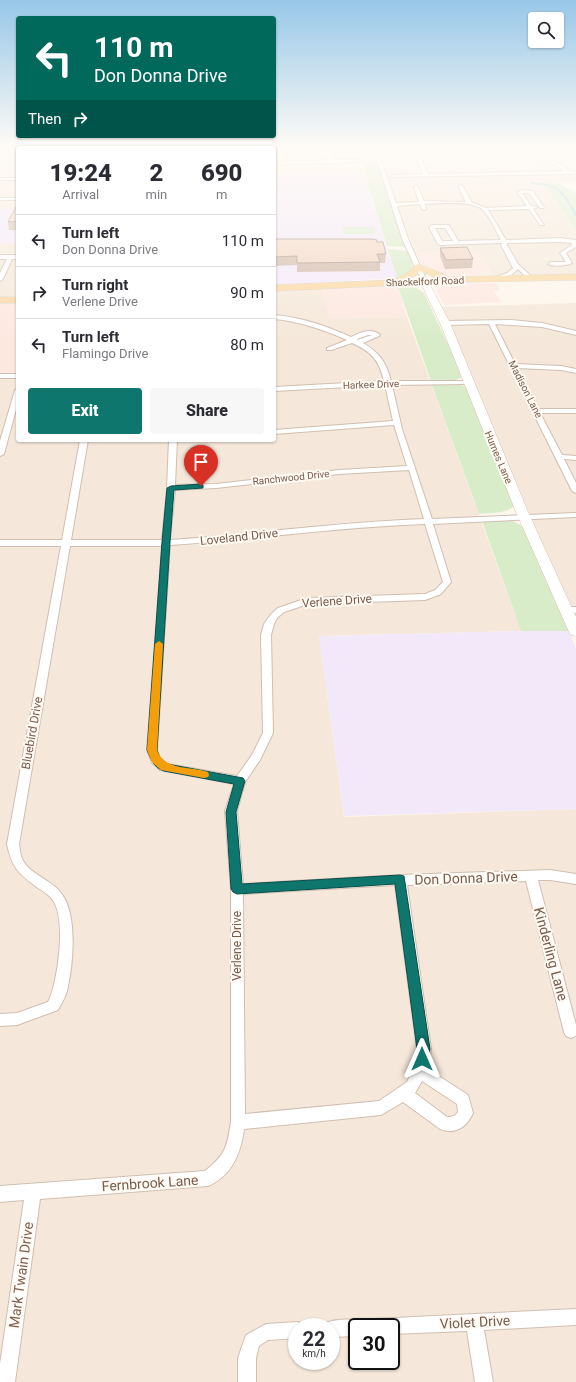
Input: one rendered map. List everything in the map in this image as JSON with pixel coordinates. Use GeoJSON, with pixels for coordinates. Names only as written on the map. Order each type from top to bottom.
{"type":"FeatureCollection","features":[{"type":"Feature","properties":{"kind":"main road"},"geometry":{"type":"LineString","coordinates":[[394,282],[412,274],[418,267],[433,274],[455,279]]}},
{"type":"Feature","properties":{"kind":"main road","name":"Shackelford Road"},"geometry":{"type":"LineString","coordinates":[[276,288],[455,279],[576,277]]}},
{"type":"Feature","properties":{"kind":"main road"},"geometry":{"type":"LineString","coordinates":[[394,282],[415,287],[429,293],[434,286],[455,279]]}},
{"type":"Feature","properties":{"kind":"main road"},"geometry":{"type":"LineString","coordinates":[[0,300],[16,300]]}},
{"type":"Feature","properties":{"kind":"street"},"geometry":{"type":"LineString","coordinates":[[396,212],[406,241],[424,281]]}},
{"type":"Feature","properties":{"kind":"street"},"geometry":{"type":"LineString","coordinates":[[487,212],[505,242],[504,245],[516,265],[530,278]]}},
{"type":"Feature","properties":{"kind":"street"},"geometry":{"type":"LineString","coordinates":[[534,212],[542,224]]}},
{"type":"Feature","properties":{"kind":"street"},"geometry":{"type":"LineString","coordinates":[[456,243],[447,226],[432,227],[440,243],[456,243],[505,242],[560,240],[575,242],[574,246],[563,253],[570,262],[569,263],[551,264]]}},
{"type":"Feature","properties":{"kind":"street"},"geometry":{"type":"LineString","coordinates":[[0,257],[16,257]]}},
{"type":"Feature","properties":{"kind":"street"},"geometry":{"type":"LineString","coordinates":[[0,279],[10,257]]}},
{"type":"Feature","properties":{"kind":"street"},"geometry":{"type":"LineString","coordinates":[[498,278],[512,272],[516,268],[516,265]]}},
{"type":"Feature","properties":{"kind":"street","name":"Humes Lane"},"geometry":{"type":"LineString","coordinates":[[424,281],[445,323],[524,515],[571,610],[576,632]]}},
{"type":"Feature","properties":{"kind":"street","name":"Verlene Drive"},"geometry":{"type":"LineString","coordinates":[[238,1122],[237,889],[231,812],[240,781],[256,757],[268,733],[266,635],[269,624],[274,616],[282,610],[307,601],[425,597],[431,596],[442,590],[447,582],[397,423],[388,384],[380,360],[371,350],[355,341],[286,317],[276,317]]}},
{"type":"Feature","properties":{"kind":"street","name":"Madison Lane"},"geometry":{"type":"LineString","coordinates":[[491,322],[515,366],[576,491]]}},
{"type":"Feature","properties":{"kind":"street"},"geometry":{"type":"LineString","coordinates":[[445,323],[533,323],[547,325],[576,333]]}},
{"type":"Feature","properties":{"kind":"street"},"geometry":{"type":"LineString","coordinates":[[329,349],[355,341]]}},
{"type":"Feature","properties":{"kind":"street"},"geometry":{"type":"LineString","coordinates":[[515,366],[576,370]]}},
{"type":"Feature","properties":{"kind":"street"},"geometry":{"type":"LineString","coordinates":[[0,376],[16,376]]}},
{"type":"Feature","properties":{"kind":"street","name":"Harkee Drive"},"geometry":{"type":"LineString","coordinates":[[276,389],[468,382]]}},
{"type":"Feature","properties":{"kind":"street"},"geometry":{"type":"LineString","coordinates":[[0,454],[16,408]]}},
{"type":"Feature","properties":{"kind":"street"},"geometry":{"type":"LineString","coordinates":[[537,411],[576,411]]}},
{"type":"Feature","properties":{"kind":"street"},"geometry":{"type":"LineString","coordinates":[[276,432],[397,423]]}},
{"type":"Feature","properties":{"kind":"street","name":"Bluebird Drive"},"geometry":{"type":"LineString","coordinates":[[0,1020],[17,1019],[53,1006],[59,994],[63,974],[67,922],[65,915],[58,897],[23,868],[15,856],[13,844],[67,544],[67,530],[84,442]]}},
{"type":"Feature","properties":{"kind":"street"},"geometry":{"type":"LineString","coordinates":[[173,442],[171,488],[152,750],[156,760],[164,767],[240,781]]}},
{"type":"Feature","properties":{"kind":"street"},"geometry":{"type":"LineString","coordinates":[[560,457],[576,458]]}},
{"type":"Feature","properties":{"kind":"street","name":"Ranchwood Drive"},"geometry":{"type":"LineString","coordinates":[[171,488],[216,486],[339,472],[412,468]]}},
{"type":"Feature","properties":{"kind":"street"},"geometry":{"type":"LineString","coordinates":[[566,470],[576,469]]}},
{"type":"Feature","properties":{"kind":"street","name":"Loveland Drive"},"geometry":{"type":"LineString","coordinates":[[0,543],[67,544],[166,542],[236,538],[334,526],[478,519],[524,515],[576,514]]}},
{"type":"Feature","properties":{"kind":"street","name":"Don Donna Drive"},"geometry":{"type":"LineString","coordinates":[[237,889],[400,880],[550,875],[576,879]]}},
{"type":"Feature","properties":{"kind":"street","name":"Kinderling Lane"},"geometry":{"type":"LineString","coordinates":[[531,876],[571,1032]]}},
{"type":"Feature","properties":{"kind":"street"},"geometry":{"type":"LineString","coordinates":[[238,1122],[381,1108],[412,1087],[419,1072],[424,1049],[400,880]]}},
{"type":"Feature","properties":{"kind":"street"},"geometry":{"type":"LineString","coordinates":[[403,1094],[445,1124],[458,1123],[463,1119],[466,1113],[463,1100],[434,1080],[419,1072]]}},
{"type":"Feature","properties":{"kind":"street","name":"Fernbrook Lane"},"geometry":{"type":"LineString","coordinates":[[0,1194],[208,1178],[224,1166],[233,1153],[238,1122]]}},
{"type":"Feature","properties":{"kind":"street","name":"Mark Twain Drive"},"geometry":{"type":"LineString","coordinates":[[6,1382],[33,1192]]}},
{"type":"Feature","properties":{"kind":"street","name":"Violet Drive"},"geometry":{"type":"LineString","coordinates":[[400,1326],[576,1317]]}},
{"type":"Feature","properties":{"kind":"street"},"geometry":{"type":"LineString","coordinates":[[474,1323],[484,1382]]}},
{"type":"Feature","properties":{"kind":"street"},"geometry":{"type":"LineString","coordinates":[[247,1382],[247,1358],[252,1340],[266,1332],[288,1331]]}},
{"type":"Feature","properties":{"kind":"shaded area"},"geometry":{"type":"Polygon","coordinates":[[[0,212],[16,212],[16,243],[0,244],[0,212]]]}},
{"type":"Feature","properties":{"kind":"shaded area"},"geometry":{"type":"Polygon","coordinates":[[[276,212],[376,212],[397,278],[276,285],[276,212]]]}},
{"type":"Feature","properties":{"kind":"shaded area"},"geometry":{"type":"Polygon","coordinates":[[[400,212],[564,212],[576,229],[576,274],[493,275],[478,252],[416,253],[400,212]]]}},
{"type":"Feature","properties":{"kind":"shaded area"},"geometry":{"type":"Polygon","coordinates":[[[16,243],[16,296],[0,297],[0,244],[16,243]]]}},
{"type":"Feature","properties":{"kind":"shaded area"},"geometry":{"type":"Polygon","coordinates":[[[478,252],[493,275],[446,276],[423,268],[416,253],[478,252]]]}},
{"type":"Feature","properties":{"kind":"shaded area"},"geometry":{"type":"Polygon","coordinates":[[[496,283],[500,290],[494,291],[501,302],[444,305],[436,290],[448,284],[496,283]]]}},
{"type":"Feature","properties":{"kind":"shaded area"},"geometry":{"type":"Polygon","coordinates":[[[397,284],[407,317],[329,319],[322,288],[397,284]]]}},
{"type":"Feature","properties":{"kind":"shaded area"},"geometry":{"type":"Polygon","coordinates":[[[322,288],[330,319],[407,317],[521,631],[319,636],[344,817],[576,809],[576,1382],[0,1382],[0,378],[15,378],[16,442],[276,442],[276,290],[322,288]]]}},
{"type":"Feature","properties":{"kind":"shaded area"},"geometry":{"type":"Polygon","coordinates":[[[16,302],[16,374],[0,374],[0,303],[16,302]]]}},
{"type":"Feature","properties":{"kind":"shaded area"},"geometry":{"type":"Polygon","coordinates":[[[576,303],[576,624],[441,307],[576,303]]]}},
{"type":"Feature","properties":{"kind":"shaded area"},"geometry":{"type":"Polygon","coordinates":[[[569,631],[576,649],[576,809],[344,816],[319,636],[569,631]]]}},
{"type":"Feature","properties":{"kind":"green space"},"geometry":{"type":"Polygon","coordinates":[[[377,212],[394,212],[405,247],[387,246],[377,212]]]}},
{"type":"Feature","properties":{"kind":"green space"},"geometry":{"type":"Polygon","coordinates":[[[564,212],[576,212],[576,229],[564,212]]]}},
{"type":"Feature","properties":{"kind":"green space"},"geometry":{"type":"Polygon","coordinates":[[[343,227],[374,227],[376,234],[344,234],[343,227]]]}},
{"type":"Feature","properties":{"kind":"green space"},"geometry":{"type":"Polygon","coordinates":[[[388,249],[407,251],[414,270],[402,278],[397,278],[388,249]]]}},
{"type":"Feature","properties":{"kind":"green space"},"geometry":{"type":"Polygon","coordinates":[[[397,284],[416,288],[424,293],[462,377],[454,381],[431,381],[397,284]]]}},
{"type":"Feature","properties":{"kind":"green space"},"geometry":{"type":"Polygon","coordinates":[[[457,384],[467,387],[515,504],[508,510],[479,514],[432,385],[457,384]]]}},
{"type":"Feature","properties":{"kind":"green space"},"geometry":{"type":"Polygon","coordinates":[[[482,521],[513,521],[525,528],[569,631],[521,631],[482,521]]]}},
{"type":"Feature","properties":{"kind":"building"},"geometry":{"type":"Polygon","coordinates":[[[13,212],[16,212],[16,221],[8,222],[13,212]]]}},
{"type":"Feature","properties":{"kind":"building"},"geometry":{"type":"Polygon","coordinates":[[[276,239],[373,239],[377,240],[377,242],[383,242],[386,254],[377,254],[380,262],[297,263],[297,256],[276,257],[276,239]]]}},
{"type":"Feature","properties":{"kind":"building"},"geometry":{"type":"Polygon","coordinates":[[[467,247],[473,259],[446,260],[440,248],[467,247]]]}},
{"type":"Feature","properties":{"kind":"slow traffic"},"geometry":{"type":"LineString","coordinates":[[159,644],[152,750],[156,760],[164,767],[204,775]]}},
{"type":"Feature","properties":{"kind":"route"},"geometry":{"type":"LineString","coordinates":[[201,486],[171,488],[152,750],[156,760],[164,767],[240,781],[231,812],[237,889],[400,880],[424,1049],[422,1059]]}}]}
